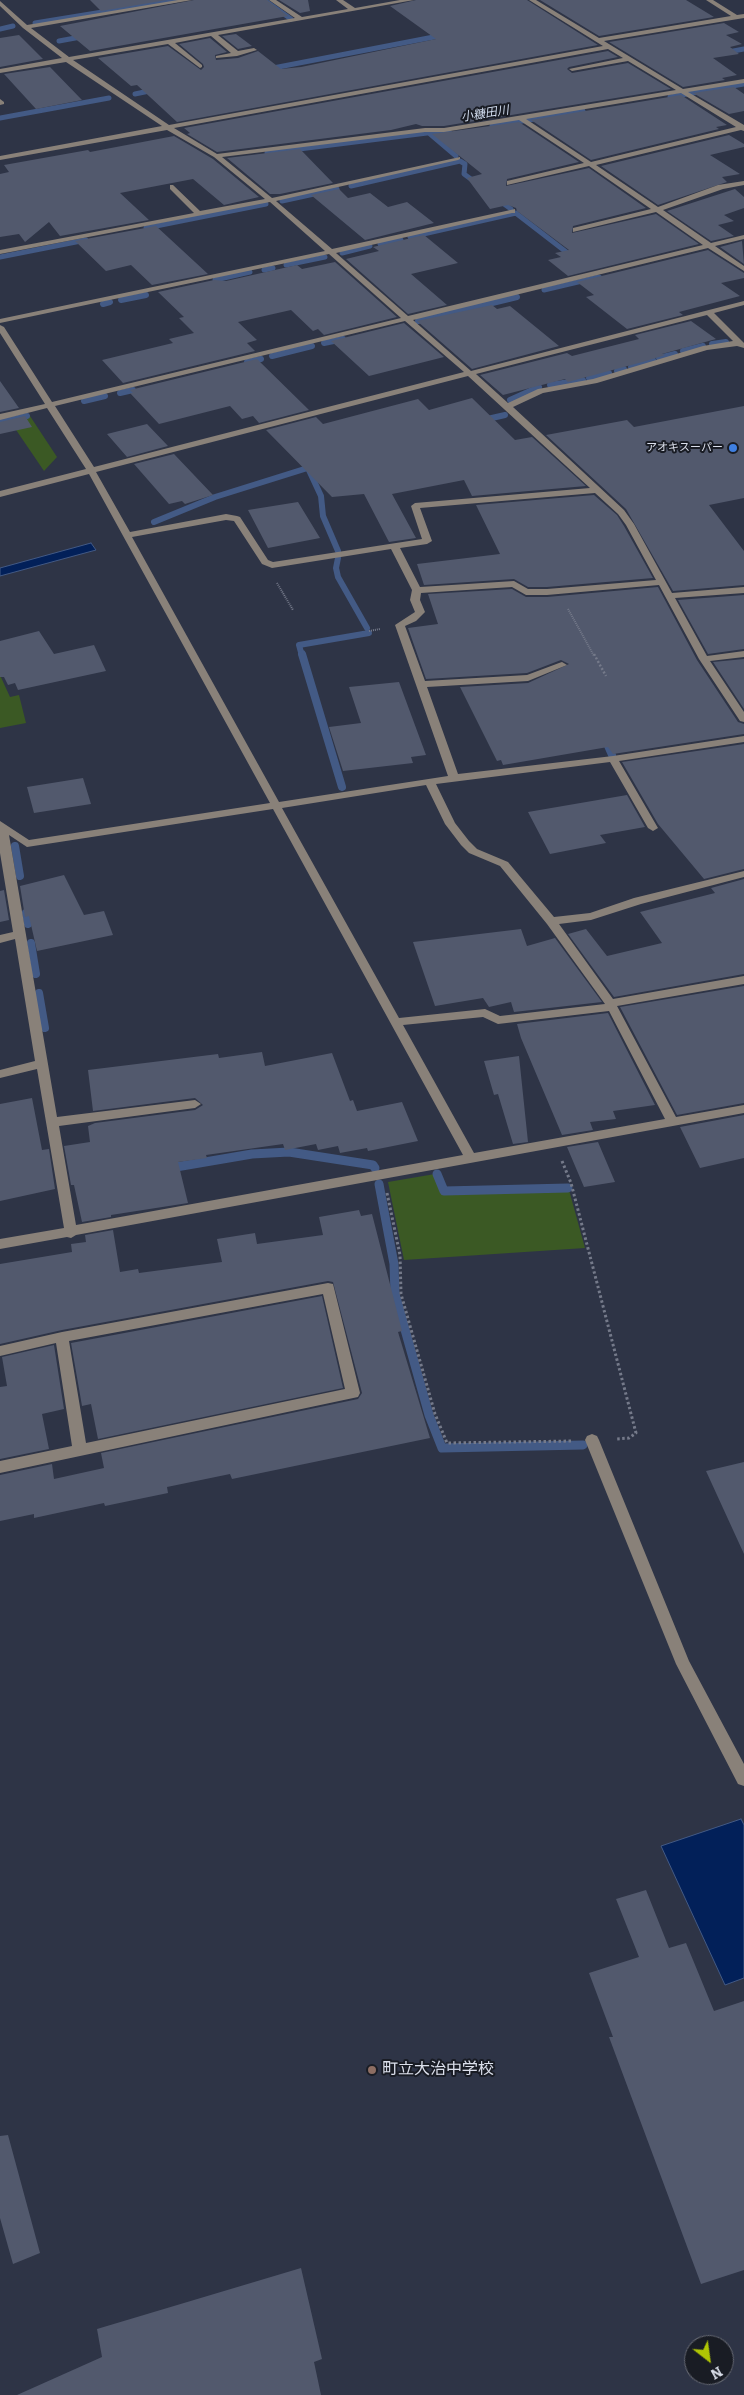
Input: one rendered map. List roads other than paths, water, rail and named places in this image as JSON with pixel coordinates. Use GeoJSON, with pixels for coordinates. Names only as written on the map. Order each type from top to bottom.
{"type":"FeatureCollection","features":[{"type":"Feature","properties":{"kind":"street"},"geometry":{"type":"LineString","coordinates":[[23,25],[162,0]]}},
{"type":"Feature","properties":{"kind":"street"},"geometry":{"type":"LineString","coordinates":[[23,25],[189,0]]}},
{"type":"Feature","properties":{"kind":"street"},"geometry":{"type":"LineString","coordinates":[[275,0],[301,19]]}},
{"type":"Feature","properties":{"kind":"street"},"geometry":{"type":"LineString","coordinates":[[339,0],[354,10]]}},
{"type":"Feature","properties":{"kind":"street"},"geometry":{"type":"LineString","coordinates":[[0,71],[411,0]]}},
{"type":"Feature","properties":{"kind":"street"},"geometry":{"type":"LineString","coordinates":[[532,0],[743,128]]}},
{"type":"Feature","properties":{"kind":"street"},"geometry":{"type":"LineString","coordinates":[[709,0],[736,17]]}},
{"type":"Feature","properties":{"kind":"street"},"geometry":{"type":"LineString","coordinates":[[0,2],[23,25],[68,60],[167,127],[216,156],[271,200],[468,374],[507,406],[597,490],[630,524],[704,659],[744,719]]}},
{"type":"Feature","properties":{"kind":"street"},"geometry":{"type":"LineString","coordinates":[[598,40],[744,16]]}},
{"type":"Feature","properties":{"kind":"street"},"geometry":{"type":"LineString","coordinates":[[212,34],[237,54]]}},
{"type":"Feature","properties":{"kind":"street"},"geometry":{"type":"LineString","coordinates":[[170,42],[200,66]]}},
{"type":"Feature","properties":{"kind":"street"},"geometry":{"type":"LineString","coordinates":[[0,158],[609,47]]}},
{"type":"Feature","properties":{"kind":"street"},"geometry":{"type":"LineString","coordinates":[[218,58],[254,50]]}},
{"type":"Feature","properties":{"kind":"street"},"geometry":{"type":"LineString","coordinates":[[572,70],[630,59]]}},
{"type":"Feature","properties":{"kind":"street"},"geometry":{"type":"LineString","coordinates":[[216,156],[425,130],[444,130],[525,121],[688,94],[744,81]]}},
{"type":"Feature","properties":{"kind":"street"},"geometry":{"type":"LineString","coordinates":[[453,136],[525,121],[688,94],[744,88]]}},
{"type":"Feature","properties":{"kind":"street"},"geometry":{"type":"LineString","coordinates":[[525,121],[744,269]]}},
{"type":"Feature","properties":{"kind":"street"},"geometry":{"type":"LineString","coordinates":[[510,183],[743,128]]}},
{"type":"Feature","properties":{"kind":"street"},"geometry":{"type":"LineString","coordinates":[[0,252],[271,200],[458,158]]}},
{"type":"Feature","properties":{"kind":"street"},"geometry":{"type":"LineString","coordinates":[[576,230],[657,210],[721,188],[744,184]]}},
{"type":"Feature","properties":{"kind":"street"},"geometry":{"type":"LineString","coordinates":[[173,187],[199,214]]}},
{"type":"Feature","properties":{"kind":"street"},"geometry":{"type":"LineString","coordinates":[[0,322],[330,252],[512,211]]}},
{"type":"Feature","properties":{"kind":"street"},"geometry":{"type":"LineString","coordinates":[[0,417],[744,237]]}},
{"type":"Feature","properties":{"kind":"street"},"geometry":{"type":"LineString","coordinates":[[0,494],[744,303]]}},
{"type":"Feature","properties":{"kind":"street"},"geometry":{"type":"LineString","coordinates":[[709,312],[741,345]]}},
{"type":"Feature","properties":{"kind":"street"},"geometry":{"type":"LineString","coordinates":[[0,327],[4,341],[50,405],[127,535],[274,805],[471,1159]]}},
{"type":"Feature","properties":{"kind":"street"},"geometry":{"type":"LineString","coordinates":[[507,406],[542,391],[594,381],[706,348],[741,345]]}},
{"type":"Feature","properties":{"kind":"street"},"geometry":{"type":"LineString","coordinates":[[127,535],[226,517],[237,519],[265,562],[272,565],[427,542],[415,506],[597,490]]}},
{"type":"Feature","properties":{"kind":"street"},"geometry":{"type":"LineString","coordinates":[[394,546],[417,590],[415,600],[420,612],[413,619],[400,625],[454,778]]}},
{"type":"Feature","properties":{"kind":"street"},"geometry":{"type":"LineString","coordinates":[[417,590],[514,584],[526,592],[558,592],[661,582]]}},
{"type":"Feature","properties":{"kind":"street"},"geometry":{"type":"LineString","coordinates":[[669,596],[744,590]]}},
{"type":"Feature","properties":{"kind":"street"},"geometry":{"type":"LineString","coordinates":[[704,659],[744,654]]}},
{"type":"Feature","properties":{"kind":"street"},"geometry":{"type":"LineString","coordinates":[[421,684],[528,678],[562,665]]}},
{"type":"Feature","properties":{"kind":"street"},"geometry":{"type":"LineString","coordinates":[[2,825],[27,844],[454,778],[613,759],[744,739]]}},
{"type":"Feature","properties":{"kind":"street"},"geometry":{"type":"LineString","coordinates":[[613,759],[653,828]]}},
{"type":"Feature","properties":{"kind":"street"},"geometry":{"type":"LineString","coordinates":[[430,782],[450,824],[465,843],[473,851],[504,864],[550,921],[611,1005],[673,1122]]}},
{"type":"Feature","properties":{"kind":"street"},"geometry":{"type":"LineString","coordinates":[[2,825],[71,1233]]}},
{"type":"Feature","properties":{"kind":"street"},"geometry":{"type":"LineString","coordinates":[[550,921],[591,916],[638,901],[744,874]]}},
{"type":"Feature","properties":{"kind":"street"},"geometry":{"type":"LineString","coordinates":[[0,939],[19,934]]}},
{"type":"Feature","properties":{"kind":"street"},"geometry":{"type":"LineString","coordinates":[[395,1022],[485,1013],[498,1020],[611,1005],[744,980]]}},
{"type":"Feature","properties":{"kind":"street"},"geometry":{"type":"LineString","coordinates":[[0,1074],[42,1063]]}},
{"type":"Feature","properties":{"kind":"street"},"geometry":{"type":"LineString","coordinates":[[52,1122],[195,1104]]}},
{"type":"Feature","properties":{"kind":"street"},"geometry":{"type":"LineString","coordinates":[[0,1244],[71,1233],[744,1109]]}},
{"type":"Feature","properties":{"kind":"street"},"geometry":{"type":"LineString","coordinates":[[0,1351],[62,1337],[328,1288],[353,1393],[0,1467]]}},
{"type":"Feature","properties":{"kind":"street"},"geometry":{"type":"LineString","coordinates":[[62,1337],[80,1450]]}},
{"type":"Feature","properties":{"kind":"street"},"geometry":{"type":"LineString","coordinates":[[592,1440],[683,1664],[740,1762],[744,1779]]}},
{"type":"Feature","properties":{"kind":"water"},"geometry":{"type":"Polygon","coordinates":[[[91,543],[96,550],[0,576],[0,568],[91,543]]]}},
{"type":"Feature","properties":{"kind":"water"},"geometry":{"type":"Polygon","coordinates":[[[741,1819],[744,1825],[744,1978],[725,1985],[661,1846],[741,1819]]]}},
{"type":"Feature","properties":{"kind":"waterway"},"geometry":{"type":"LineString","coordinates":[[35,23],[176,0]]}},
{"type":"Feature","properties":{"kind":"waterway"},"geometry":{"type":"LineString","coordinates":[[264,0],[291,19]]}},
{"type":"Feature","properties":{"kind":"waterway"},"geometry":{"type":"LineString","coordinates":[[0,29],[13,26]]}},
{"type":"Feature","properties":{"kind":"waterway"},"geometry":{"type":"LineString","coordinates":[[268,69],[444,35]]}},
{"type":"Feature","properties":{"kind":"waterway"},"geometry":{"type":"LineString","coordinates":[[59,41],[86,36]]}},
{"type":"Feature","properties":{"kind":"waterway"},"geometry":{"type":"LineString","coordinates":[[723,53],[744,49]]}},
{"type":"Feature","properties":{"kind":"waterway","name":"小糠田川"},"geometry":{"type":"LineString","coordinates":[[670,97],[744,84]]}},
{"type":"Feature","properties":{"kind":"waterway"},"geometry":{"type":"LineString","coordinates":[[135,94],[154,90]]}},
{"type":"Feature","properties":{"kind":"waterway"},"geometry":{"type":"LineString","coordinates":[[0,118],[109,98]]}},
{"type":"Feature","properties":{"kind":"waterway","name":"小糠田川"},"geometry":{"type":"LineString","coordinates":[[492,126],[583,111]]}},
{"type":"Feature","properties":{"kind":"waterway","name":"小糠田川"},"geometry":{"type":"LineString","coordinates":[[267,153],[429,133]]}},
{"type":"Feature","properties":{"kind":"waterway","name":"小糠田川"},"geometry":{"type":"LineString","coordinates":[[429,133],[450,133]]}},
{"type":"Feature","properties":{"kind":"waterway"},"geometry":{"type":"LineString","coordinates":[[429,133],[456,156]]}},
{"type":"Feature","properties":{"kind":"waterway"},"geometry":{"type":"LineString","coordinates":[[351,186],[460,161],[465,164],[464,174],[479,185]]}},
{"type":"Feature","properties":{"kind":"waterway"},"geometry":{"type":"LineString","coordinates":[[282,201],[337,189]]}},
{"type":"Feature","properties":{"kind":"waterway"},"geometry":{"type":"LineString","coordinates":[[497,199],[511,209]]}},
{"type":"Feature","properties":{"kind":"waterway"},"geometry":{"type":"LineString","coordinates":[[146,228],[266,204]]}},
{"type":"Feature","properties":{"kind":"waterway"},"geometry":{"type":"LineString","coordinates":[[410,237],[516,213]]}},
{"type":"Feature","properties":{"kind":"waterway"},"geometry":{"type":"LineString","coordinates":[[517,214],[574,258]]}},
{"type":"Feature","properties":{"kind":"waterway"},"geometry":{"type":"LineString","coordinates":[[0,257],[86,240]]}},
{"type":"Feature","properties":{"kind":"waterway"},"geometry":{"type":"LineString","coordinates":[[380,244],[401,240]]}},
{"type":"Feature","properties":{"kind":"waterway"},"geometry":{"type":"LineString","coordinates":[[342,253],[370,246]]}},
{"type":"Feature","properties":{"kind":"waterway"},"geometry":{"type":"LineString","coordinates":[[286,265],[325,257]]}},
{"type":"Feature","properties":{"kind":"waterway"},"geometry":{"type":"LineString","coordinates":[[264,270],[273,268]]}},
{"type":"Feature","properties":{"kind":"waterway"},"geometry":{"type":"LineString","coordinates":[[215,280],[250,272]]}},
{"type":"Feature","properties":{"kind":"waterway"},"geometry":{"type":"LineString","coordinates":[[544,290],[599,277],[607,283]]}},
{"type":"Feature","properties":{"kind":"waterway"},"geometry":{"type":"LineString","coordinates":[[121,300],[146,295]]}},
{"type":"Feature","properties":{"kind":"waterway"},"geometry":{"type":"LineString","coordinates":[[418,321],[517,297]]}},
{"type":"Feature","properties":{"kind":"waterway"},"geometry":{"type":"LineString","coordinates":[[103,304],[110,302]]}},
{"type":"Feature","properties":{"kind":"waterway"},"geometry":{"type":"LineString","coordinates":[[324,343],[343,339]]}},
{"type":"Feature","properties":{"kind":"waterway"},"geometry":{"type":"LineString","coordinates":[[712,344],[726,342]]}},
{"type":"Feature","properties":{"kind":"waterway"},"geometry":{"type":"LineString","coordinates":[[272,356],[312,346]]}},
{"type":"Feature","properties":{"kind":"waterway"},"geometry":{"type":"LineString","coordinates":[[683,351],[703,346]]}},
{"type":"Feature","properties":{"kind":"waterway"},"geometry":{"type":"LineString","coordinates":[[659,358],[675,354]]}},
{"type":"Feature","properties":{"kind":"waterway"},"geometry":{"type":"LineString","coordinates":[[247,362],[261,359]]}},
{"type":"Feature","properties":{"kind":"waterway"},"geometry":{"type":"LineString","coordinates":[[631,367],[653,360]]}},
{"type":"Feature","properties":{"kind":"waterway"},"geometry":{"type":"LineString","coordinates":[[617,371],[624,369]]}},
{"type":"Feature","properties":{"kind":"waterway"},"geometry":{"type":"LineString","coordinates":[[589,378],[609,373]]}},
{"type":"Feature","properties":{"kind":"waterway"},"geometry":{"type":"LineString","coordinates":[[550,385],[583,380]]}},
{"type":"Feature","properties":{"kind":"waterway"},"geometry":{"type":"LineString","coordinates":[[510,400],[539,387]]}},
{"type":"Feature","properties":{"kind":"waterway"},"geometry":{"type":"LineString","coordinates":[[120,393],[133,390]]}},
{"type":"Feature","properties":{"kind":"waterway"},"geometry":{"type":"LineString","coordinates":[[84,401],[105,396]]}},
{"type":"Feature","properties":{"kind":"waterway"},"geometry":{"type":"LineString","coordinates":[[483,420],[505,415]]}},
{"type":"Feature","properties":{"kind":"waterway"},"geometry":{"type":"LineString","coordinates":[[0,422],[27,416]]}},
{"type":"Feature","properties":{"kind":"waterway"},"geometry":{"type":"LineString","coordinates":[[154,522],[215,497],[314,466]]}},
{"type":"Feature","properties":{"kind":"waterway"},"geometry":{"type":"LineString","coordinates":[[308,468],[321,496],[323,516],[338,551]]}},
{"type":"Feature","properties":{"kind":"waterway"},"geometry":{"type":"LineString","coordinates":[[338,558],[336,568],[338,577],[367,628]]}},
{"type":"Feature","properties":{"kind":"waterway"},"geometry":{"type":"LineString","coordinates":[[302,656],[299,645],[369,633]]}},
{"type":"Feature","properties":{"kind":"waterway"},"geometry":{"type":"LineString","coordinates":[[302,654],[342,787]]}},
{"type":"Feature","properties":{"kind":"waterway"},"geometry":{"type":"LineString","coordinates":[[605,739],[612,755]]}},
{"type":"Feature","properties":{"kind":"waterway"},"geometry":{"type":"LineString","coordinates":[[15,846],[20,876]]}},
{"type":"Feature","properties":{"kind":"waterway"},"geometry":{"type":"LineString","coordinates":[[26,913],[28,924]]}},
{"type":"Feature","properties":{"kind":"waterway"},"geometry":{"type":"LineString","coordinates":[[31,943],[36,974]]}},
{"type":"Feature","properties":{"kind":"waterway"},"geometry":{"type":"LineString","coordinates":[[39,993],[45,1028]]}},
{"type":"Feature","properties":{"kind":"waterway"},"geometry":{"type":"LineString","coordinates":[[170,1168],[252,1154],[289,1152],[373,1165],[375,1168]]}},
{"type":"Feature","properties":{"kind":"waterway"},"geometry":{"type":"LineString","coordinates":[[437,1174],[444,1191],[568,1188]]}},
{"type":"Feature","properties":{"kind":"waterway"},"geometry":{"type":"LineString","coordinates":[[379,1184],[394,1264],[395,1294],[429,1415],[442,1448],[583,1445]]}},
{"type":"Feature","properties":{"kind":"place","name":"アオキスーパー"},"geometry":{"type":"Point","coordinates":[733,448]}},
{"type":"Feature","properties":{"kind":"place","name":"町立大治中学校"},"geometry":{"type":"Point","coordinates":[372,2070]}}]}
